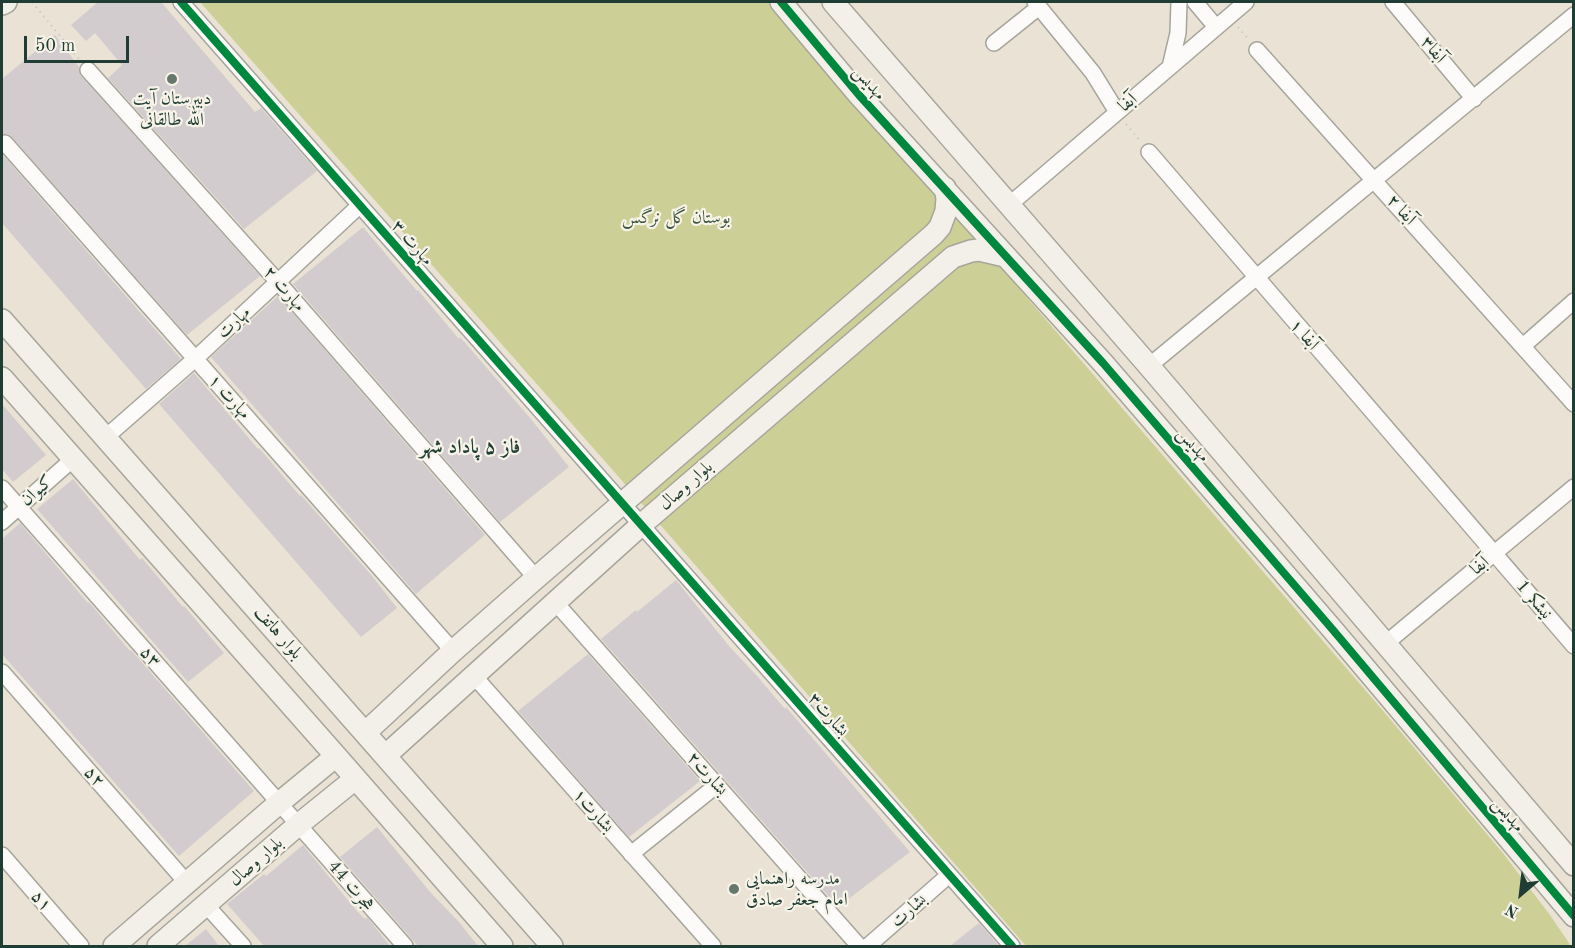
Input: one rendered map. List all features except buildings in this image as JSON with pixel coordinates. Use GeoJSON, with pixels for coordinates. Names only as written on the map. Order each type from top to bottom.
{"type":"FeatureCollection","features":[{"type":"Feature","properties":{"kind":"street"},"geometry":{"type":"LineString","coordinates":[[2,4],[6,2]]}},
{"type":"Feature","properties":{"kind":"street","name":"مهارت ۳"},"geometry":{"type":"LineString","coordinates":[[181,2],[621,503]]}},
{"type":"Feature","properties":{"kind":"street","name":"مهدیس"},"geometry":{"type":"LineString","coordinates":[[781,2],[859,95],[1103,363],[1574,916]]}},
{"type":"Feature","properties":{"kind":"street","name":"مهدیس"},"geometry":{"type":"LineString","coordinates":[[833,2],[1149,366],[1574,865]]}},
{"type":"Feature","properties":{"kind":"street"},"geometry":{"type":"LineString","coordinates":[[1170,67],[1178,33],[1179,2]]}},
{"type":"Feature","properties":{"kind":"street"},"geometry":{"type":"LineString","coordinates":[[1195,2],[1216,27]]}},
{"type":"Feature","properties":{"kind":"street","name":"آبفا"},"geometry":{"type":"LineString","coordinates":[[1009,205],[1246,2]]}},
{"type":"Feature","properties":{"kind":"street","name":"آبفا۳"},"geometry":{"type":"LineString","coordinates":[[1393,2],[1474,99]]}},
{"type":"Feature","properties":{"kind":"street"},"geometry":{"type":"LineString","coordinates":[[993,44],[1037,4],[1093,73],[1117,112]]}},
{"type":"Feature","properties":{"kind":"street"},"geometry":{"type":"LineString","coordinates":[[1149,366],[1574,15]]}},
{"type":"Feature","properties":{"kind":"street","name":"آبفا ۲"},"geometry":{"type":"LineString","coordinates":[[1257,50],[1574,404]]}},
{"type":"Feature","properties":{"kind":"street","name":"مهارت ۲"},"geometry":{"type":"LineString","coordinates":[[88,70],[278,282],[536,578]]}},
{"type":"Feature","properties":{"kind":"street","name":"مهارت ۱"},"geometry":{"type":"LineString","coordinates":[[5,143],[453,651]]}},
{"type":"Feature","properties":{"kind":"street","name":"آبفا ۱"},"geometry":{"type":"LineString","coordinates":[[1149,152],[1494,554]]}},
{"type":"Feature","properties":{"kind":"street","name":"بلوار وصال"},"geometry":{"type":"LineString","coordinates":[[365,733],[453,651],[621,503],[934,234],[940,227],[946,211],[945,188]]}},
{"type":"Feature","properties":{"kind":"street","name":"مهارت"},"geometry":{"type":"LineString","coordinates":[[106,437],[195,359],[359,207]]}},
{"type":"Feature","properties":{"kind":"street","name":"بلوار وصال"},"geometry":{"type":"LineString","coordinates":[[385,756],[640,525],[953,257],[979,250],[1005,256]]}},
{"type":"Feature","properties":{"kind":"street"},"geometry":{"type":"LineString","coordinates":[[1523,346],[1574,302]]}},
{"type":"Feature","properties":{"kind":"street","name":"بلوار هاتف"},"geometry":{"type":"LineString","coordinates":[[2,320],[552,946]]}},
{"type":"Feature","properties":{"kind":"street"},"geometry":{"type":"LineString","coordinates":[[2,378],[502,946]]}},
{"type":"Feature","properties":{"kind":"street","name":"کیوان"},"geometry":{"type":"LineString","coordinates":[[2,522],[73,459]]}},
{"type":"Feature","properties":{"kind":"street"},"geometry":{"type":"LineString","coordinates":[[1211,488],[1235,468]]}},
{"type":"Feature","properties":{"kind":"street","name":"آبفا"},"geometry":{"type":"LineString","coordinates":[[1385,644],[1574,487]]}},
{"type":"Feature","properties":{"kind":"street","name":"۵۳"},"geometry":{"type":"LineString","coordinates":[[2,488],[298,825]]}},
{"type":"Feature","properties":{"kind":"street","name":"بشارت۳"},"geometry":{"type":"LineString","coordinates":[[621,503],[1012,946]]}},
{"type":"Feature","properties":{"kind":"street","name":"نیشکر 1"},"geometry":{"type":"LineString","coordinates":[[1494,554],[1574,646]]}},
{"type":"Feature","properties":{"kind":"street","name":"بشارت۲"},"geometry":{"type":"LineString","coordinates":[[555,602],[859,946]]}},
{"type":"Feature","properties":{"kind":"street","name":"۵۲"},"geometry":{"type":"LineString","coordinates":[[2,672],[187,883]]}},
{"type":"Feature","properties":{"kind":"street","name":"بشارت۱"},"geometry":{"type":"LineString","coordinates":[[474,676],[712,946]]}},
{"type":"Feature","properties":{"kind":"street","name":"بلوار وصال"},"geometry":{"type":"LineString","coordinates":[[114,946],[336,756]]}},
{"type":"Feature","properties":{"kind":"street","name":"بلوار وصال"},"geometry":{"type":"LineString","coordinates":[[158,946],[355,779]]}},
{"type":"Feature","properties":{"kind":"street"},"geometry":{"type":"LineString","coordinates":[[631,854],[717,785]]}},
{"type":"Feature","properties":{"kind":"street","name":"هجرت 44"},"geometry":{"type":"LineString","coordinates":[[298,825],[405,946]]}},
{"type":"Feature","properties":{"kind":"street","name":"۵۱"},"geometry":{"type":"LineString","coordinates":[[2,855],[81,946]]}},
{"type":"Feature","properties":{"kind":"street","name":"بشارت"},"geometry":{"type":"LineString","coordinates":[[868,946],[950,876]]}},
{"type":"Feature","properties":{"kind":"street"},"geometry":{"type":"LineString","coordinates":[[206,905],[243,946]]}},
{"type":"Feature","properties":{"kind":"path"},"geometry":{"type":"LineString","coordinates":[[32,2],[88,70]]}},
{"type":"Feature","properties":{"kind":"path"},"geometry":{"type":"LineString","coordinates":[[1229,16],[1257,50]]}},
{"type":"Feature","properties":{"kind":"path"},"geometry":{"type":"LineString","coordinates":[[1117,112],[1149,152]]}},
{"type":"Feature","properties":{"kind":"green space","name":"بوستان گل نرگس"},"geometry":{"type":"Polygon","coordinates":[[[200,2],[772,2],[1379,706],[1502,852],[1571,946],[1026,946],[617,475],[200,2]]]}},
{"type":"Feature","properties":{"kind":"cycle path"},"geometry":{"type":"LineString","coordinates":[[181,2],[1012,946]]}},
{"type":"Feature","properties":{"kind":"cycle path"},"geometry":{"type":"LineString","coordinates":[[781,2],[859,95],[1103,363],[1333,630],[1574,916]]}},
{"type":"Feature","properties":{"kind":"place","name":"دبیرستان آیت الله طالقانی"},"geometry":{"type":"Point","coordinates":[172,79]}},
{"type":"Feature","properties":{"kind":"place","name":"مدرسه راهنمایی امام جعفر صادق"},"geometry":{"type":"Point","coordinates":[734,889]}},
{"type":"Feature","properties":{"kind":"district","name":"فاز ۵ پاداد شهر"},"geometry":{"type":"Point","coordinates":[470,448]}}]}
